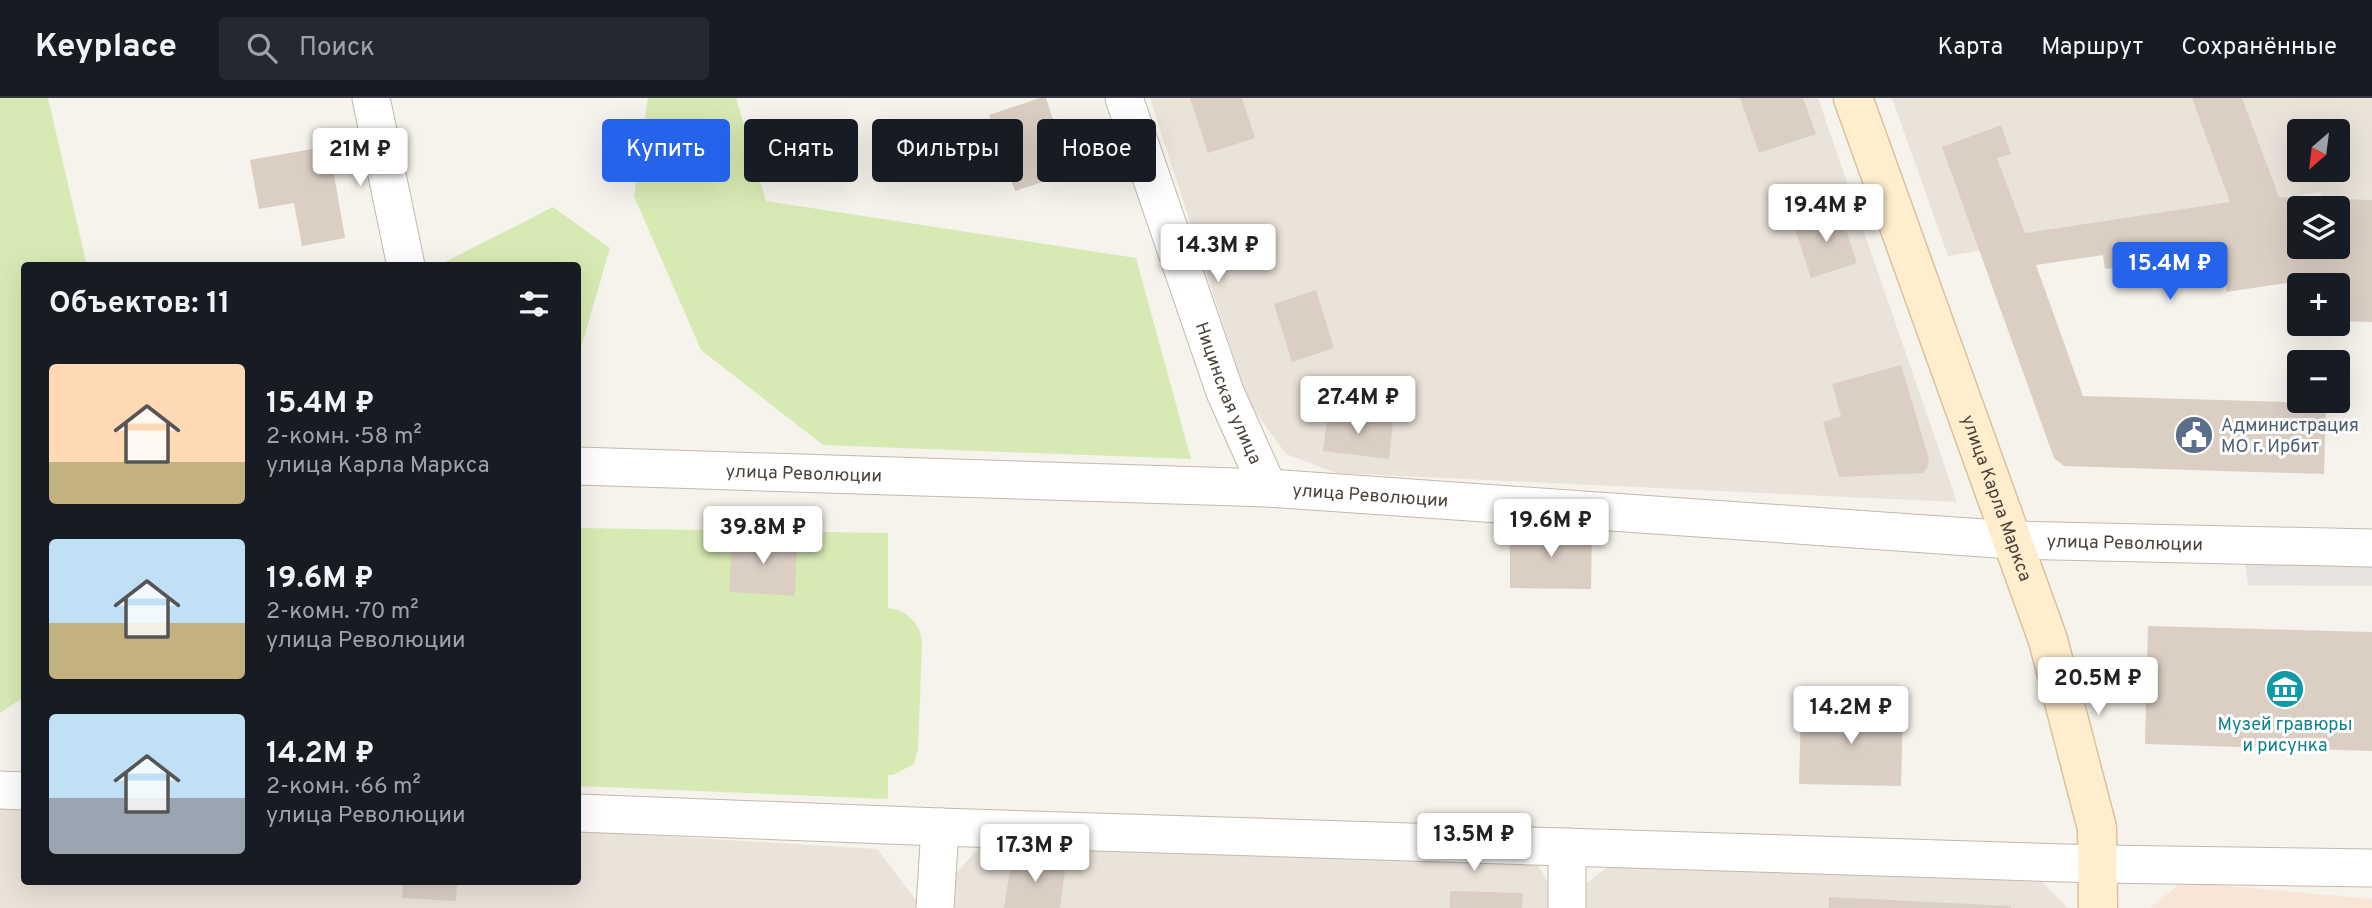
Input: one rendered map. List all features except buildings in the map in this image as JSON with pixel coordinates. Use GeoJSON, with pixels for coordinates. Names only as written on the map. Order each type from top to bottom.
{"type":"FeatureCollection","features":[{"type":"Feature","properties":{"kind":"street"},"geometry":{"type":"LineString","coordinates":[[371,98],[404,262]]}},
{"type":"Feature","properties":{"kind":"street","name":"Ницинская улица"},"geometry":{"type":"LineString","coordinates":[[1124,98],[1225,393],[1268,488]]}},
{"type":"Feature","properties":{"kind":"street","name":"улица Карла Маркса"},"geometry":{"type":"LineString","coordinates":[[1853,98],[2048,640],[2096,828],[2098,908]]}},
{"type":"Feature","properties":{"kind":"street","name":"улица Революции"},"geometry":{"type":"LineString","coordinates":[[581,466],[1268,488],[2012,540],[2372,548]]}},
{"type":"Feature","properties":{"kind":"street"},"geometry":{"type":"LineString","coordinates":[[0,790],[21,791]]}},
{"type":"Feature","properties":{"kind":"street"},"geometry":{"type":"LineString","coordinates":[[581,813],[2098,864],[2372,868]]}},
{"type":"Feature","properties":{"kind":"street"},"geometry":{"type":"LineString","coordinates":[[935,908],[940,827]]}},
{"type":"Feature","properties":{"kind":"street"},"geometry":{"type":"LineString","coordinates":[[1567,847],[1567,908]]}},
{"type":"Feature","properties":{"kind":"shaded area"},"geometry":{"type":"Polygon","coordinates":[[[1150,98],[1818,98],[1957,502],[1336,473],[1286,454],[1248,402],[1150,98]]]}},
{"type":"Feature","properties":{"kind":"shaded area"},"geometry":{"type":"Polygon","coordinates":[[[1892,98],[2372,98],[2372,323],[2347,259],[2350,259],[2350,196],[2322,196],[2320,192],[1948,256],[1892,98]]]}},
{"type":"Feature","properties":{"kind":"shaded area"},"geometry":{"type":"Polygon","coordinates":[[[2244,557],[2372,557],[2372,586],[2248,585],[2244,557]]]}},
{"type":"Feature","properties":{"kind":"shaded area"},"geometry":{"type":"Polygon","coordinates":[[[0,796],[21,797],[21,885],[581,885],[581,831],[877,849],[922,908],[0,908],[0,796]]]}},
{"type":"Feature","properties":{"kind":"shaded area"},"geometry":{"type":"Polygon","coordinates":[[[984,842],[1532,856],[1554,891],[1554,908],[948,908],[950,880],[984,842]]]}},
{"type":"Feature","properties":{"kind":"shaded area"},"geometry":{"type":"Polygon","coordinates":[[[1613,863],[2042,882],[2068,908],[1578,908],[1578,889],[1613,863]]]}},
{"type":"Feature","properties":{"kind":"shaded area"},"geometry":{"type":"Polygon","coordinates":[[[2182,882],[2372,899],[2372,908],[2150,908],[2182,882]]]}},
{"type":"Feature","properties":{"kind":"green space"},"geometry":{"type":"Polygon","coordinates":[[[0,98],[48,98],[86,262],[21,262],[21,699],[0,713],[0,98]]]}},
{"type":"Feature","properties":{"kind":"green space"},"geometry":{"type":"Polygon","coordinates":[[[648,98],[736,98],[744,125],[744,182],[760,182],[766,201],[1136,258],[1191,459],[823,445],[701,350],[634,196],[636,182],[730,182],[730,119],[645,119],[648,98]]]}},
{"type":"Feature","properties":{"kind":"green space"},"geometry":{"type":"Polygon","coordinates":[[[553,207],[610,248],[581,348],[581,262],[445,262],[553,207]]]}},
{"type":"Feature","properties":{"kind":"green space"},"geometry":{"type":"Polygon","coordinates":[[[581,528],[888,533],[888,608],[902,612],[913,620],[920,631],[922,645],[918,749],[914,764],[888,775],[888,799],[581,786],[581,528]]]}},
{"type":"Feature","properties":{"kind":"place","name":"Администрация МО г. Ирбит"},"geometry":{"type":"Point","coordinates":[2194,435]}},
{"type":"Feature","properties":{"kind":"place","name":"Музей гравюры и рисунка"},"geometry":{"type":"Point","coordinates":[2285,689]}}]}
